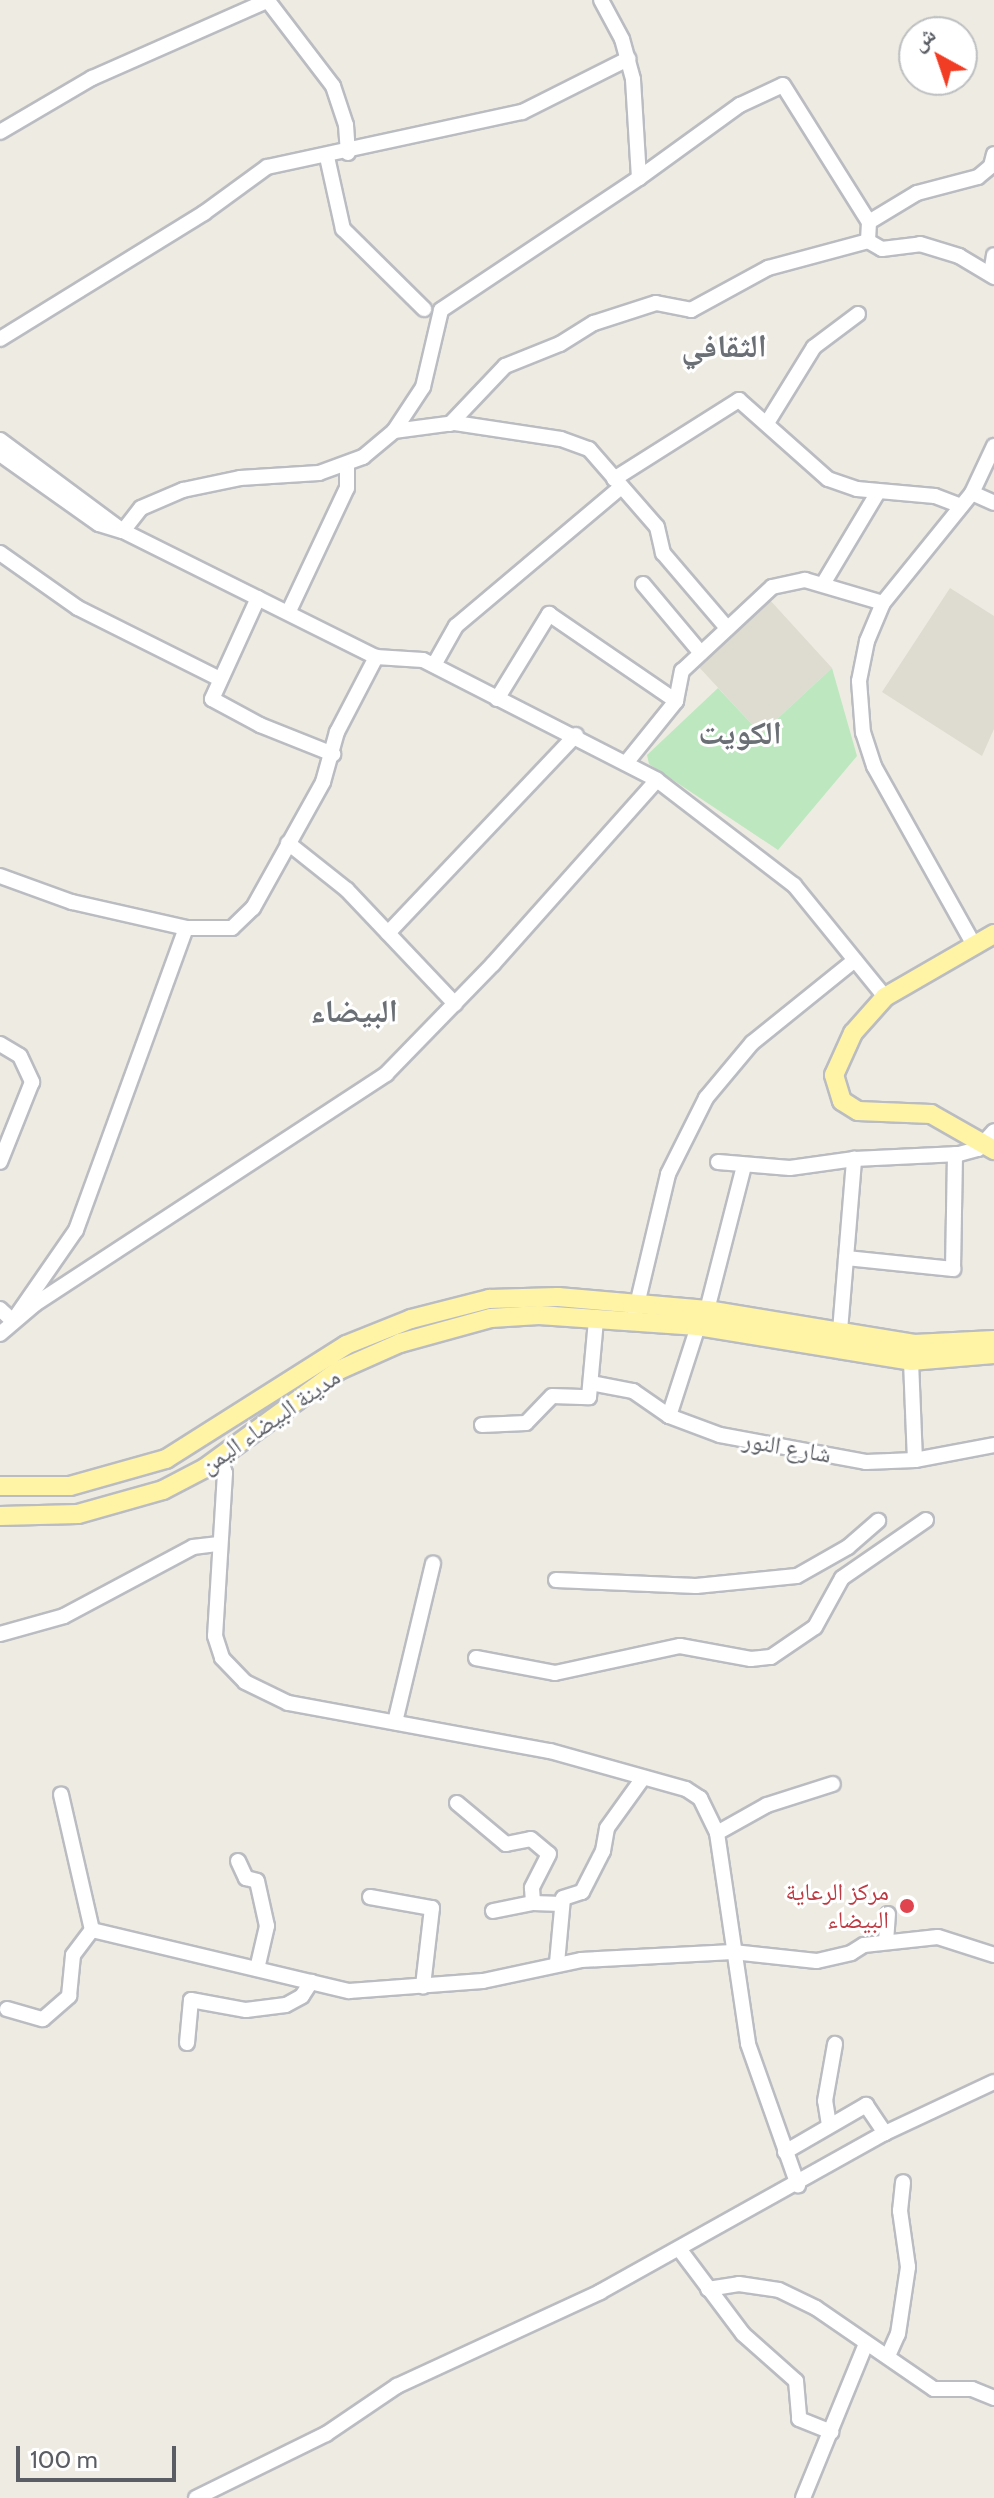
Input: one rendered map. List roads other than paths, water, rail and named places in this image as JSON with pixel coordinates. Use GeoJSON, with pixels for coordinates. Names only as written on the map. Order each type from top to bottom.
{"type":"FeatureCollection","features":[{"type":"Feature","properties":{"kind":"main road"},"geometry":{"type":"LineString","coordinates":[[991,1142],[931,1114],[867,1112],[842,1101],[834,1085],[836,1064],[853,1033],[885,997],[994,934]]}},
{"type":"Feature","properties":{"kind":"main road","name":"مدينة البيضاء اليمن"},"geometry":{"type":"LineString","coordinates":[[0,1486],[45,1488],[97,1481],[166,1459],[205,1437],[325,1356],[411,1319],[509,1297],[634,1313]]}},
{"type":"Feature","properties":{"kind":"main road"},"geometry":{"type":"LineString","coordinates":[[634,1313],[840,1331],[914,1344],[994,1340]]}},
{"type":"Feature","properties":{"kind":"main road","name":"مدينة البيضاء اليمن"},"geometry":{"type":"LineString","coordinates":[[0,1516],[100,1510],[163,1490],[220,1457],[323,1379],[400,1343],[511,1316],[596,1320],[634,1313]]}},
{"type":"Feature","properties":{"kind":"main road"},"geometry":{"type":"LineString","coordinates":[[703,1318],[911,1361],[994,1354]]}},
{"type":"Feature","properties":{"kind":"main road"},"geometry":{"type":"LineString","coordinates":[[205,1437],[220,1457]]}},
{"type":"Feature","properties":{"kind":"street"},"geometry":{"type":"LineString","coordinates":[[0,132],[92,78],[269,0],[333,86],[346,125],[348,153]]}},
{"type":"Feature","properties":{"kind":"street"},"geometry":{"type":"LineString","coordinates":[[601,0],[628,59],[639,178]]}},
{"type":"Feature","properties":{"kind":"street"},"geometry":{"type":"LineString","coordinates":[[0,339],[204,213],[267,167],[348,153],[537,108],[628,59]]}},
{"type":"Feature","properties":{"kind":"street"},"geometry":{"type":"LineString","coordinates":[[123,531],[141,508],[183,490],[240,478],[319,473],[347,464],[394,431],[423,387],[441,310],[639,178],[740,105],[783,85],[869,222],[868,241]]}},
{"type":"Feature","properties":{"kind":"street"},"geometry":{"type":"LineString","coordinates":[[869,222],[917,193],[978,177],[991,166],[994,154]]}},
{"type":"Feature","properties":{"kind":"street"},"geometry":{"type":"LineString","coordinates":[[327,157],[343,229],[424,309]]}},
{"type":"Feature","properties":{"kind":"street"},"geometry":{"type":"LineString","coordinates":[[450,424],[505,366],[560,344],[594,323],[656,303],[691,310],[768,268],[868,241],[882,249],[920,244],[992,275],[994,255]]}},
{"type":"Feature","properties":{"kind":"street"},"geometry":{"type":"LineString","coordinates":[[767,423],[814,347],[858,314]]}},
{"type":"Feature","properties":{"kind":"street"},"geometry":{"type":"LineString","coordinates":[[434,665],[456,626],[618,483],[739,400],[828,479],[878,492],[935,496],[961,506]]}},
{"type":"Feature","properties":{"kind":"street"},"geometry":{"type":"LineString","coordinates":[[394,431],[450,424],[561,439],[589,449],[657,527],[663,553],[727,628]]}},
{"type":"Feature","properties":{"kind":"street"},"geometry":{"type":"LineString","coordinates":[[0,440],[123,531],[376,657],[415,658],[434,665],[497,699],[576,735],[657,780],[794,885],[885,997]]}},
{"type":"Feature","properties":{"kind":"street"},"geometry":{"type":"LineString","coordinates":[[974,945],[899,817],[863,733],[859,681],[867,641],[883,603],[972,493],[994,446]]}},
{"type":"Feature","properties":{"kind":"street"},"geometry":{"type":"LineString","coordinates":[[0,454],[99,524],[123,531]]}},
{"type":"Feature","properties":{"kind":"street"},"geometry":{"type":"LineString","coordinates":[[289,611],[347,488],[347,464]]}},
{"type":"Feature","properties":{"kind":"street"},"geometry":{"type":"LineString","coordinates":[[823,584],[878,492]]}},
{"type":"Feature","properties":{"kind":"street"},"geometry":{"type":"LineString","coordinates":[[972,493],[994,503]]}},
{"type":"Feature","properties":{"kind":"street"},"geometry":{"type":"LineString","coordinates":[[0,553],[78,608],[218,678]]}},
{"type":"Feature","properties":{"kind":"street"},"geometry":{"type":"LineString","coordinates":[[626,763],[676,701],[682,671],[782,582],[823,584],[883,603]]}},
{"type":"Feature","properties":{"kind":"street"},"geometry":{"type":"LineString","coordinates":[[643,584],[701,653]]}},
{"type":"Feature","properties":{"kind":"street"},"geometry":{"type":"LineString","coordinates":[[258,598],[218,678],[212,694],[215,703],[333,754]]}},
{"type":"Feature","properties":{"kind":"street"},"geometry":{"type":"LineString","coordinates":[[497,699],[549,614],[676,701]]}},
{"type":"Feature","properties":{"kind":"street"},"geometry":{"type":"LineString","coordinates":[[0,876],[72,902],[186,928],[210,931],[241,922],[288,843],[333,754],[341,722],[376,657]]}},
{"type":"Feature","properties":{"kind":"street"},"geometry":{"type":"LineString","coordinates":[[388,933],[576,735]]}},
{"type":"Feature","properties":{"kind":"street"},"geometry":{"type":"LineString","coordinates":[[13,1321],[354,1099],[396,1065],[657,780]]}},
{"type":"Feature","properties":{"kind":"street"},"geometry":{"type":"LineString","coordinates":[[288,843],[347,890],[455,1004]]}},
{"type":"Feature","properties":{"kind":"street"},"geometry":{"type":"LineString","coordinates":[[0,1334],[13,1321],[76,1230],[186,928]]}},
{"type":"Feature","properties":{"kind":"street"},"geometry":{"type":"LineString","coordinates":[[634,1313],[672,1162],[706,1098],[752,1043],[855,960]]}},
{"type":"Feature","properties":{"kind":"street"},"geometry":{"type":"LineString","coordinates":[[0,1044],[20,1056],[32,1082],[0,1162]]}},
{"type":"Feature","properties":{"kind":"street"},"geometry":{"type":"LineString","coordinates":[[718,1162],[790,1168],[854,1159],[955,1154],[991,1142]]}},
{"type":"Feature","properties":{"kind":"street"},"geometry":{"type":"LineString","coordinates":[[846,1258],[953,1269],[955,1154]]}},
{"type":"Feature","properties":{"kind":"street"},"geometry":{"type":"LineString","coordinates":[[840,1331],[854,1159]]}},
{"type":"Feature","properties":{"kind":"street"},"geometry":{"type":"LineString","coordinates":[[669,1416],[703,1318],[744,1166]]}},
{"type":"Feature","properties":{"kind":"street"},"geometry":{"type":"LineString","coordinates":[[0,1309],[13,1321]]}},
{"type":"Feature","properties":{"kind":"street"},"geometry":{"type":"LineString","coordinates":[[482,1425],[526,1423],[548,1397],[589,1397],[596,1320]]}},
{"type":"Feature","properties":{"kind":"street"},"geometry":{"type":"LineString","coordinates":[[911,1361],[915,1460]]}},
{"type":"Feature","properties":{"kind":"street","name":"شارع النور"},"geometry":{"type":"LineString","coordinates":[[591,1383],[633,1391],[669,1416],[720,1435],[866,1462],[915,1460],[994,1445]]}},
{"type":"Feature","properties":{"kind":"street"},"geometry":{"type":"LineString","coordinates":[[220,1457],[225,1473],[215,1636],[222,1658],[236,1675],[268,1697],[531,1747],[693,1792],[717,1833],[748,2044],[798,2185]]}},
{"type":"Feature","properties":{"kind":"street"},"geometry":{"type":"LineString","coordinates":[[476,1658],[555,1673],[680,1646],[751,1659],[771,1657],[815,1627],[842,1578],[926,1520]]}},
{"type":"Feature","properties":{"kind":"street"},"geometry":{"type":"LineString","coordinates":[[556,1580],[696,1586],[797,1576],[848,1547],[878,1521]]}},
{"type":"Feature","properties":{"kind":"street"},"geometry":{"type":"LineString","coordinates":[[1,1632],[64,1616],[193,1547],[219,1544]]}},
{"type":"Feature","properties":{"kind":"street"},"geometry":{"type":"LineString","coordinates":[[395,1722],[433,1564]]}},
{"type":"Feature","properties":{"kind":"street"},"geometry":{"type":"LineString","coordinates":[[557,1963],[563,1898],[582,1892],[603,1851],[607,1828],[643,1778]]}},
{"type":"Feature","properties":{"kind":"street"},"geometry":{"type":"LineString","coordinates":[[717,1833],[767,1805],[833,1784]]}},
{"type":"Feature","properties":{"kind":"street"},"geometry":{"type":"LineString","coordinates":[[61,1795],[92,1930]]}},
{"type":"Feature","properties":{"kind":"street"},"geometry":{"type":"LineString","coordinates":[[457,1803],[506,1844],[531,1839],[549,1854],[532,1888],[533,1903]]}},
{"type":"Feature","properties":{"kind":"street"},"geometry":{"type":"LineString","coordinates":[[238,1861],[246,1878],[257,1881],[267,1926],[257,1969]]}},
{"type":"Feature","properties":{"kind":"street"},"geometry":{"type":"LineString","coordinates":[[370,1897],[432,1908],[423,1986]]}},
{"type":"Feature","properties":{"kind":"street"},"geometry":{"type":"LineString","coordinates":[[493,1911],[533,1903],[562,1904]]}},
{"type":"Feature","properties":{"kind":"street"},"geometry":{"type":"LineString","coordinates":[[886,1942],[888,1914]]}},
{"type":"Feature","properties":{"kind":"street"},"geometry":{"type":"LineString","coordinates":[[92,1930],[349,1991],[483,1981],[557,1963],[733,1952],[817,1961],[886,1942],[938,1937],[994,1955]]}},
{"type":"Feature","properties":{"kind":"street"},"geometry":{"type":"LineString","coordinates":[[7,2009],[43,2019],[69,1996],[73,1955],[92,1930]]}},
{"type":"Feature","properties":{"kind":"street"},"geometry":{"type":"LineString","coordinates":[[187,2043],[191,2000],[246,2010],[286,2005],[302,1996],[311,1982]]}},
{"type":"Feature","properties":{"kind":"street"},"geometry":{"type":"LineString","coordinates":[[829,2125],[825,2101],[835,2044]]}},
{"type":"Feature","properties":{"kind":"street"},"geometry":{"type":"LineString","coordinates":[[196,2498],[326,2434],[397,2386],[680,2250],[885,2133],[994,2082]]}},
{"type":"Feature","properties":{"kind":"street"},"geometry":{"type":"LineString","coordinates":[[785,2152],[866,2105],[885,2133]]}},
{"type":"Feature","properties":{"kind":"street"},"geometry":{"type":"LineString","coordinates":[[888,2356],[898,2334],[908,2267],[900,2217],[903,2182]]}},
{"type":"Feature","properties":{"kind":"street"},"geometry":{"type":"LineString","coordinates":[[680,2250],[750,2341],[796,2381],[799,2419],[831,2432]]}},
{"type":"Feature","properties":{"kind":"street"},"geometry":{"type":"LineString","coordinates":[[708,2289],[739,2284],[779,2290],[816,2308],[934,2389],[972,2389],[994,2398]]}},
{"type":"Feature","properties":{"kind":"street"},"geometry":{"type":"LineString","coordinates":[[803,2498],[866,2344]]}},
{"type":"Feature","properties":{"kind":"place","name":"مركز الرعاية البيضاء"},"geometry":{"type":"Point","coordinates":[907,1906]}},
{"type":"Feature","properties":{"kind":"district","name":"الثقافي"},"geometry":{"type":"Point","coordinates":[724,346]}},
{"type":"Feature","properties":{"kind":"district","name":"الكويت"},"geometry":{"type":"Point","coordinates":[740,733]}},
{"type":"Feature","properties":{"kind":"district","name":"البيضاء"},"geometry":{"type":"Point","coordinates":[354,1011]}}]}
